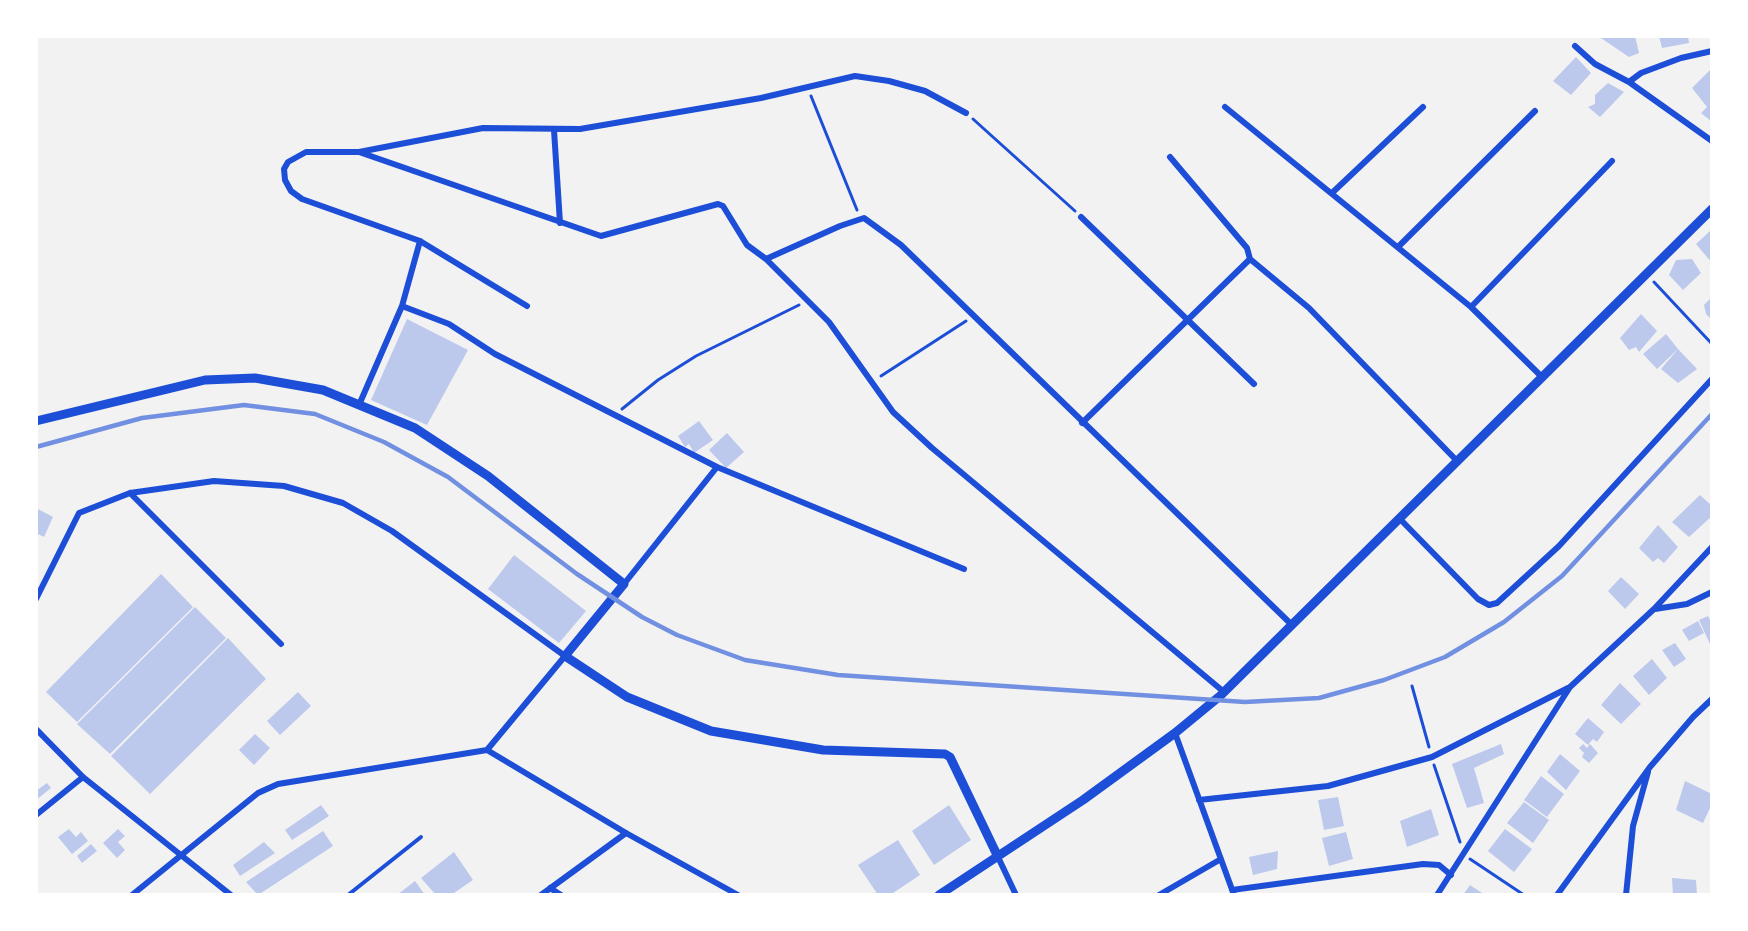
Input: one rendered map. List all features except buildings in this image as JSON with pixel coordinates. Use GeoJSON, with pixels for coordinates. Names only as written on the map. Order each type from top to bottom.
{"type":"FeatureCollection","features":[{"type":"Feature","properties":{"kind":"street"},"geometry":{"type":"LineString","coordinates":[[1575,46],[1594,64],[1629,82],[1712,141]]}},
{"type":"Feature","properties":{"kind":"street"},"geometry":{"type":"LineString","coordinates":[[1629,82],[1641,73],[1712,51]]}},
{"type":"Feature","properties":{"kind":"street"},"geometry":{"type":"LineString","coordinates":[[527,306],[420,241],[302,199],[291,191],[285,180],[284,169],[288,162],[306,152],[359,152],[393,143],[483,128],[580,129],[761,98],[855,76],[889,81],[925,91],[966,113]]}},
{"type":"Feature","properties":{"kind":"street"},"geometry":{"type":"LineString","coordinates":[[1225,107],[1400,246],[1471,307],[1543,378]]}},
{"type":"Feature","properties":{"kind":"street"},"geometry":{"type":"LineString","coordinates":[[1333,192],[1423,107]]}},
{"type":"Feature","properties":{"kind":"street"},"geometry":{"type":"LineString","coordinates":[[1400,246],[1535,111]]}},
{"type":"Feature","properties":{"kind":"street"},"geometry":{"type":"LineString","coordinates":[[554,130],[560,223]]}},
{"type":"Feature","properties":{"kind":"street"},"geometry":{"type":"LineString","coordinates":[[359,152],[601,236],[718,204],[724,208],[747,245],[766,259],[829,322],[893,411],[932,448],[1222,694]]}},
{"type":"Feature","properties":{"kind":"street"},"geometry":{"type":"LineString","coordinates":[[1170,157],[1247,248],[1250,259],[1309,308],[1458,462]]}},
{"type":"Feature","properties":{"kind":"street"},"geometry":{"type":"LineString","coordinates":[[1471,307],[1612,161]]}},
{"type":"Feature","properties":{"kind":"street"},"geometry":{"type":"LineString","coordinates":[[939,895],[1083,800],[1175,733],[1222,694],[1712,209]]}},
{"type":"Feature","properties":{"kind":"street"},"geometry":{"type":"LineString","coordinates":[[1081,216],[1254,384]]}},
{"type":"Feature","properties":{"kind":"street"},"geometry":{"type":"LineString","coordinates":[[766,259],[840,226],[864,218],[901,245],[1292,625]]}},
{"type":"Feature","properties":{"kind":"street"},"geometry":{"type":"LineString","coordinates":[[359,405],[402,306],[420,241]]}},
{"type":"Feature","properties":{"kind":"street"},"geometry":{"type":"LineString","coordinates":[[1082,423],[1250,259]]}},
{"type":"Feature","properties":{"kind":"street"},"geometry":{"type":"LineString","coordinates":[[402,306],[449,324],[495,354],[717,467],[964,569]]}},
{"type":"Feature","properties":{"kind":"street"},"geometry":{"type":"LineString","coordinates":[[36,422],[205,380],[255,378],[323,390],[431,437],[488,476],[624,584]]}},
{"type":"Feature","properties":{"kind":"street"},"geometry":{"type":"LineString","coordinates":[[1400,519],[1478,599],[1489,605],[1497,603],[1559,546],[1712,379]]}},
{"type":"Feature","properties":{"kind":"street"},"geometry":{"type":"LineString","coordinates":[[488,750],[717,467]]}},
{"type":"Feature","properties":{"kind":"street"},"geometry":{"type":"LineString","coordinates":[[36,599],[79,513],[130,493],[214,481],[284,486],[344,503],[392,531],[565,657],[627,697],[711,731],[823,750],[945,754],[950,757],[1016,895]]}},
{"type":"Feature","properties":{"kind":"street"},"geometry":{"type":"LineString","coordinates":[[130,493],[281,644]]}},
{"type":"Feature","properties":{"kind":"street"},"geometry":{"type":"LineString","coordinates":[[1437,895],[1464,856],[1569,687],[1654,609],[1712,547]]}},
{"type":"Feature","properties":{"kind":"street"},"geometry":{"type":"LineString","coordinates":[[1654,609],[1687,604],[1712,592]]}},
{"type":"Feature","properties":{"kind":"street"},"geometry":{"type":"LineString","coordinates":[[1200,800],[1328,786],[1431,757],[1569,687]]}},
{"type":"Feature","properties":{"kind":"street"},"geometry":{"type":"LineString","coordinates":[[1557,895],[1650,767],[1693,717],[1712,699]]}},
{"type":"Feature","properties":{"kind":"street"},"geometry":{"type":"LineString","coordinates":[[36,729],[83,777],[231,895]]}},
{"type":"Feature","properties":{"kind":"street"},"geometry":{"type":"LineString","coordinates":[[1175,733],[1233,892],[1423,864],[1439,865],[1451,875]]}},
{"type":"Feature","properties":{"kind":"street"},"geometry":{"type":"LineString","coordinates":[[132,895],[258,793],[278,784],[488,750],[626,833],[738,895]]}},
{"type":"Feature","properties":{"kind":"street"},"geometry":{"type":"LineString","coordinates":[[1626,895],[1633,826],[1650,767]]}},
{"type":"Feature","properties":{"kind":"street"},"geometry":{"type":"LineString","coordinates":[[36,815],[83,777]]}},
{"type":"Feature","properties":{"kind":"street"},"geometry":{"type":"LineString","coordinates":[[541,895],[626,833]]}},
{"type":"Feature","properties":{"kind":"street"},"geometry":{"type":"LineString","coordinates":[[1159,895],[1221,859]]}},
{"type":"Feature","properties":{"kind":"street"},"geometry":{"type":"LineString","coordinates":[[550,888],[561,895]]}},
{"type":"Feature","properties":{"kind":"lane"},"geometry":{"type":"LineString","coordinates":[[348,895],[421,837]]}},
{"type":"Feature","properties":{"kind":"path"},"geometry":{"type":"LineString","coordinates":[[807,86],[856,208],[864,218]]}},
{"type":"Feature","properties":{"kind":"path"},"geometry":{"type":"LineString","coordinates":[[966,113],[1081,216]]}},
{"type":"Feature","properties":{"kind":"path"},"geometry":{"type":"LineString","coordinates":[[1647,274],[1712,344]]}},
{"type":"Feature","properties":{"kind":"path"},"geometry":{"type":"LineString","coordinates":[[616,414],[658,380],[696,356],[809,300]]}},
{"type":"Feature","properties":{"kind":"path"},"geometry":{"type":"LineString","coordinates":[[872,382],[973,316]]}},
{"type":"Feature","properties":{"kind":"path"},"geometry":{"type":"LineString","coordinates":[[1412,686],[1431,757],[1464,856],[1524,895]]}},
{"type":"Feature","properties":{"kind":"railway"},"geometry":{"type":"LineString","coordinates":[[36,447],[142,418],[244,405],[315,414],[384,442],[448,477],[577,574],[642,617],[677,635],[745,660],[838,675],[1245,702],[1319,698],[1384,680],[1445,657],[1504,622],[1562,576],[1712,414]]}}]}
